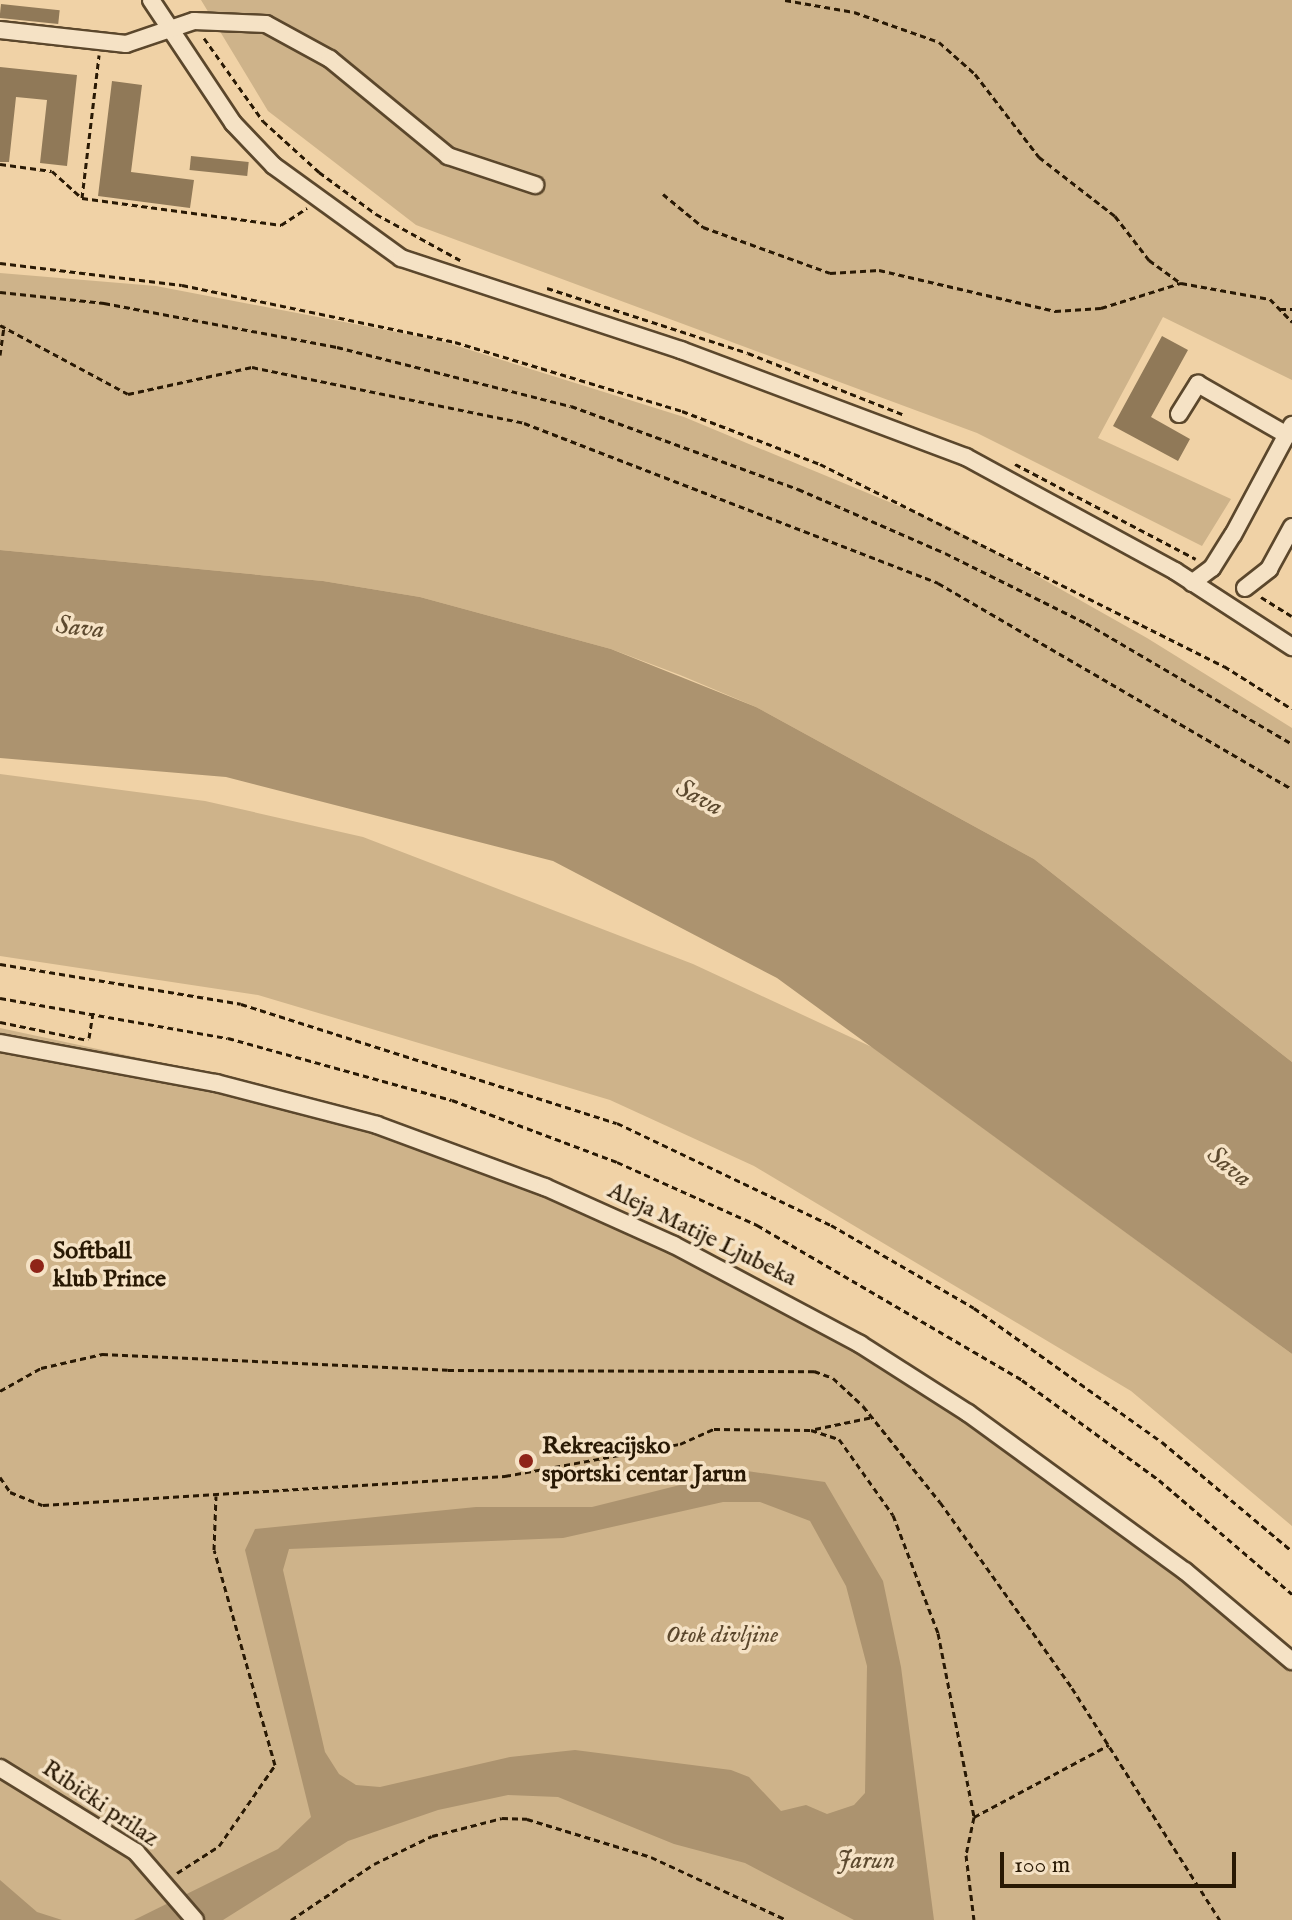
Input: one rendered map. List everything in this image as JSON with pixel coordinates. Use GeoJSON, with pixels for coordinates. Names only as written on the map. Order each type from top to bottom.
{"type":"FeatureCollection","features":[{"type":"Feature","properties":{"kind":"street"},"geometry":{"type":"LineString","coordinates":[[151,0],[233,123],[316,202],[401,258],[450,277],[681,350],[966,457],[1192,583],[1292,647]]}},
{"type":"Feature","properties":{"kind":"street"},"geometry":{"type":"LineString","coordinates":[[0,30],[126,44],[168,29],[217,18],[266,24],[330,59],[448,156],[535,185]]}},
{"type":"Feature","properties":{"kind":"street"},"geometry":{"type":"LineString","coordinates":[[1179,414],[1198,384],[1289,430],[1233,535],[1212,568],[1192,583]]}},
{"type":"Feature","properties":{"kind":"street"},"geometry":{"type":"LineString","coordinates":[[1245,588],[1269,569],[1292,527]]}},
{"type":"Feature","properties":{"kind":"street","name":"Aleja Matije Ljubeka"},"geometry":{"type":"LineString","coordinates":[[0,1043],[216,1083],[377,1125],[545,1187],[674,1245],[860,1344],[968,1413],[1185,1571],[1292,1661]]}},
{"type":"Feature","properties":{"kind":"street","name":"Ribički prilaz"},"geometry":{"type":"LineString","coordinates":[[0,1768],[136,1852],[195,1920]]}},
{"type":"Feature","properties":{"kind":"path"},"geometry":{"type":"LineString","coordinates":[[785,0],[854,12],[939,42],[975,74],[1039,157],[1115,216],[1149,260],[1181,283],[1270,299],[1292,322]]}},
{"type":"Feature","properties":{"kind":"path"},"geometry":{"type":"LineString","coordinates":[[198,28],[263,121],[319,172],[376,214],[474,265]]}},
{"type":"Feature","properties":{"kind":"path"},"geometry":{"type":"LineString","coordinates":[[82,198],[101,41]]}},
{"type":"Feature","properties":{"kind":"path"},"geometry":{"type":"LineString","coordinates":[[0,164],[52,171],[82,198],[281,225],[316,202]]}},
{"type":"Feature","properties":{"kind":"path"},"geometry":{"type":"LineString","coordinates":[[663,194],[703,227],[830,273],[879,270],[1055,311],[1101,308],[1181,283]]}},
{"type":"Feature","properties":{"kind":"path"},"geometry":{"type":"LineString","coordinates":[[0,263],[182,285],[455,342],[682,411],[820,464],[1224,666],[1292,709]]}},
{"type":"Feature","properties":{"kind":"path"},"geometry":{"type":"LineString","coordinates":[[542,286],[748,353],[909,417]]}},
{"type":"Feature","properties":{"kind":"path"},"geometry":{"type":"LineString","coordinates":[[0,292],[104,303],[337,347],[571,406],[798,489],[945,553],[1086,623],[1292,744]]}},
{"type":"Feature","properties":{"kind":"path"},"geometry":{"type":"LineString","coordinates":[[1280,309],[1292,309]]}},
{"type":"Feature","properties":{"kind":"path"},"geometry":{"type":"LineString","coordinates":[[0,355],[2,325],[128,394],[252,367],[524,423],[938,583],[1292,789]]}},
{"type":"Feature","properties":{"kind":"path"},"geometry":{"type":"LineString","coordinates":[[1004,459],[1204,563]]}},
{"type":"Feature","properties":{"kind":"path"},"geometry":{"type":"LineString","coordinates":[[0,964],[241,1004],[617,1123],[831,1225],[974,1308],[1162,1442],[1292,1551]]}},
{"type":"Feature","properties":{"kind":"path"},"geometry":{"type":"LineString","coordinates":[[87,1048],[93,1012]]}},
{"type":"Feature","properties":{"kind":"path"},"geometry":{"type":"LineString","coordinates":[[0,1022],[88,1040]]}},
{"type":"Feature","properties":{"kind":"path"},"geometry":{"type":"LineString","coordinates":[[0,1391],[41,1368],[102,1354],[448,1370],[814,1371],[833,1378],[873,1417],[1109,1745],[1220,1920]]}},
{"type":"Feature","properties":{"kind":"path"},"geometry":{"type":"LineString","coordinates":[[0,1477],[10,1492],[43,1505],[216,1496],[505,1476],[680,1444],[714,1429],[811,1430],[873,1417]]}},
{"type":"Feature","properties":{"kind":"path"},"geometry":{"type":"LineString","coordinates":[[811,1430],[839,1439],[893,1515],[938,1633],[974,1817],[966,1855],[974,1920]]}},
{"type":"Feature","properties":{"kind":"path"},"geometry":{"type":"LineString","coordinates":[[165,1882],[186,1872],[219,1846],[275,1765],[214,1550],[216,1496]]}},
{"type":"Feature","properties":{"kind":"path"},"geometry":{"type":"LineString","coordinates":[[974,1817],[1109,1745]]}},
{"type":"Feature","properties":{"kind":"path"},"geometry":{"type":"LineString","coordinates":[[291,1920],[409,1847],[502,1818],[539,1822],[651,1857],[787,1920]]}},
{"type":"Feature","properties":{"kind":"green space"},"geometry":{"type":"Polygon","coordinates":[[[201,0],[1292,0],[1292,380],[1163,317],[1098,438],[1231,499],[1202,546],[977,433],[416,225],[268,111],[201,0]]]}},
{"type":"Feature","properties":{"kind":"green space"},"geometry":{"type":"Polygon","coordinates":[[[0,273],[156,286],[438,340],[684,417],[952,528],[1147,638],[1292,728],[1292,1062],[1034,859],[756,707],[680,675],[611,649],[420,597],[323,581],[0,550],[0,273]]]}},
{"type":"Feature","properties":{"kind":"green space"},"geometry":{"type":"Polygon","coordinates":[[[0,774],[205,801],[363,837],[693,964],[874,1048],[1292,1354],[1292,1526],[1131,1391],[754,1166],[610,1100],[258,995],[0,956],[0,774]]]}},
{"type":"Feature","properties":{"kind":"green space","name":"Rekreacijsko sportski centar Jarun"},"geometry":{"type":"Polygon","coordinates":[[[0,1028],[261,1084],[497,1158],[730,1262],[888,1352],[1020,1438],[1184,1559],[1292,1651],[1292,1920],[0,1920],[0,1028]]]}},
{"type":"Feature","properties":{"kind":"water","name":"Sava"},"geometry":{"type":"Polygon","coordinates":[[[0,550],[323,581],[420,597],[611,649],[756,707],[1034,859],[1292,1062],[1292,1354],[777,978],[553,861],[226,777],[0,758],[0,550]]]}},
{"type":"Feature","properties":{"kind":"water","name":"Jarun"},"geometry":{"type":"Polygon","coordinates":[[[740,1470],[825,1482],[883,1581],[901,1667],[934,1920],[854,1920],[745,1863],[674,1844],[558,1797],[508,1795],[438,1810],[348,1841],[223,1920],[134,1920],[278,1849],[311,1817],[245,1550],[255,1529],[476,1507],[592,1507],[740,1470]],[[723,1502],[563,1538],[289,1549],[283,1570],[325,1752],[339,1774],[356,1785],[380,1787],[510,1757],[575,1750],[731,1770],[749,1777],[781,1811],[806,1805],[827,1814],[854,1805],[865,1793],[867,1666],[846,1586],[810,1521],[760,1502],[723,1502]]]}},
{"type":"Feature","properties":{"kind":"water"},"geometry":{"type":"Polygon","coordinates":[[[0,1880],[37,1912],[62,1920],[0,1920],[0,1880]]]}},
{"type":"Feature","properties":{"kind":"building"},"geometry":{"type":"Polygon","coordinates":[[[1,4],[60,10],[58,24],[0,18],[1,4]]]}},
{"type":"Feature","properties":{"kind":"building"},"geometry":{"type":"Polygon","coordinates":[[[0,67],[77,75],[67,166],[40,163],[47,100],[16,97],[9,162],[0,162],[0,67]]]}},
{"type":"Feature","properties":{"kind":"building"},"geometry":{"type":"Polygon","coordinates":[[[112,81],[142,85],[131,172],[194,180],[190,208],[98,196],[112,81]]]}},
{"type":"Feature","properties":{"kind":"building"},"geometry":{"type":"Polygon","coordinates":[[[191,156],[249,162],[247,176],[190,170],[191,156]]]}},
{"type":"Feature","properties":{"kind":"building"},"geometry":{"type":"Polygon","coordinates":[[[1162,336],[1188,350],[1151,417],[1190,439],[1178,461],[1113,426],[1162,336]]]}},
{"type":"Feature","properties":{"kind":"place","name":"Softball klub Prince"},"geometry":{"type":"Point","coordinates":[37,1266]}},
{"type":"Feature","properties":{"kind":"place","name":"Rekreacijsko sportski centar Jarun"},"geometry":{"type":"Point","coordinates":[526,1461]}},
{"type":"Feature","properties":{"kind":"park label","name":"Otok divljine"},"geometry":{"type":"Point","coordinates":[722,1636]}}]}
